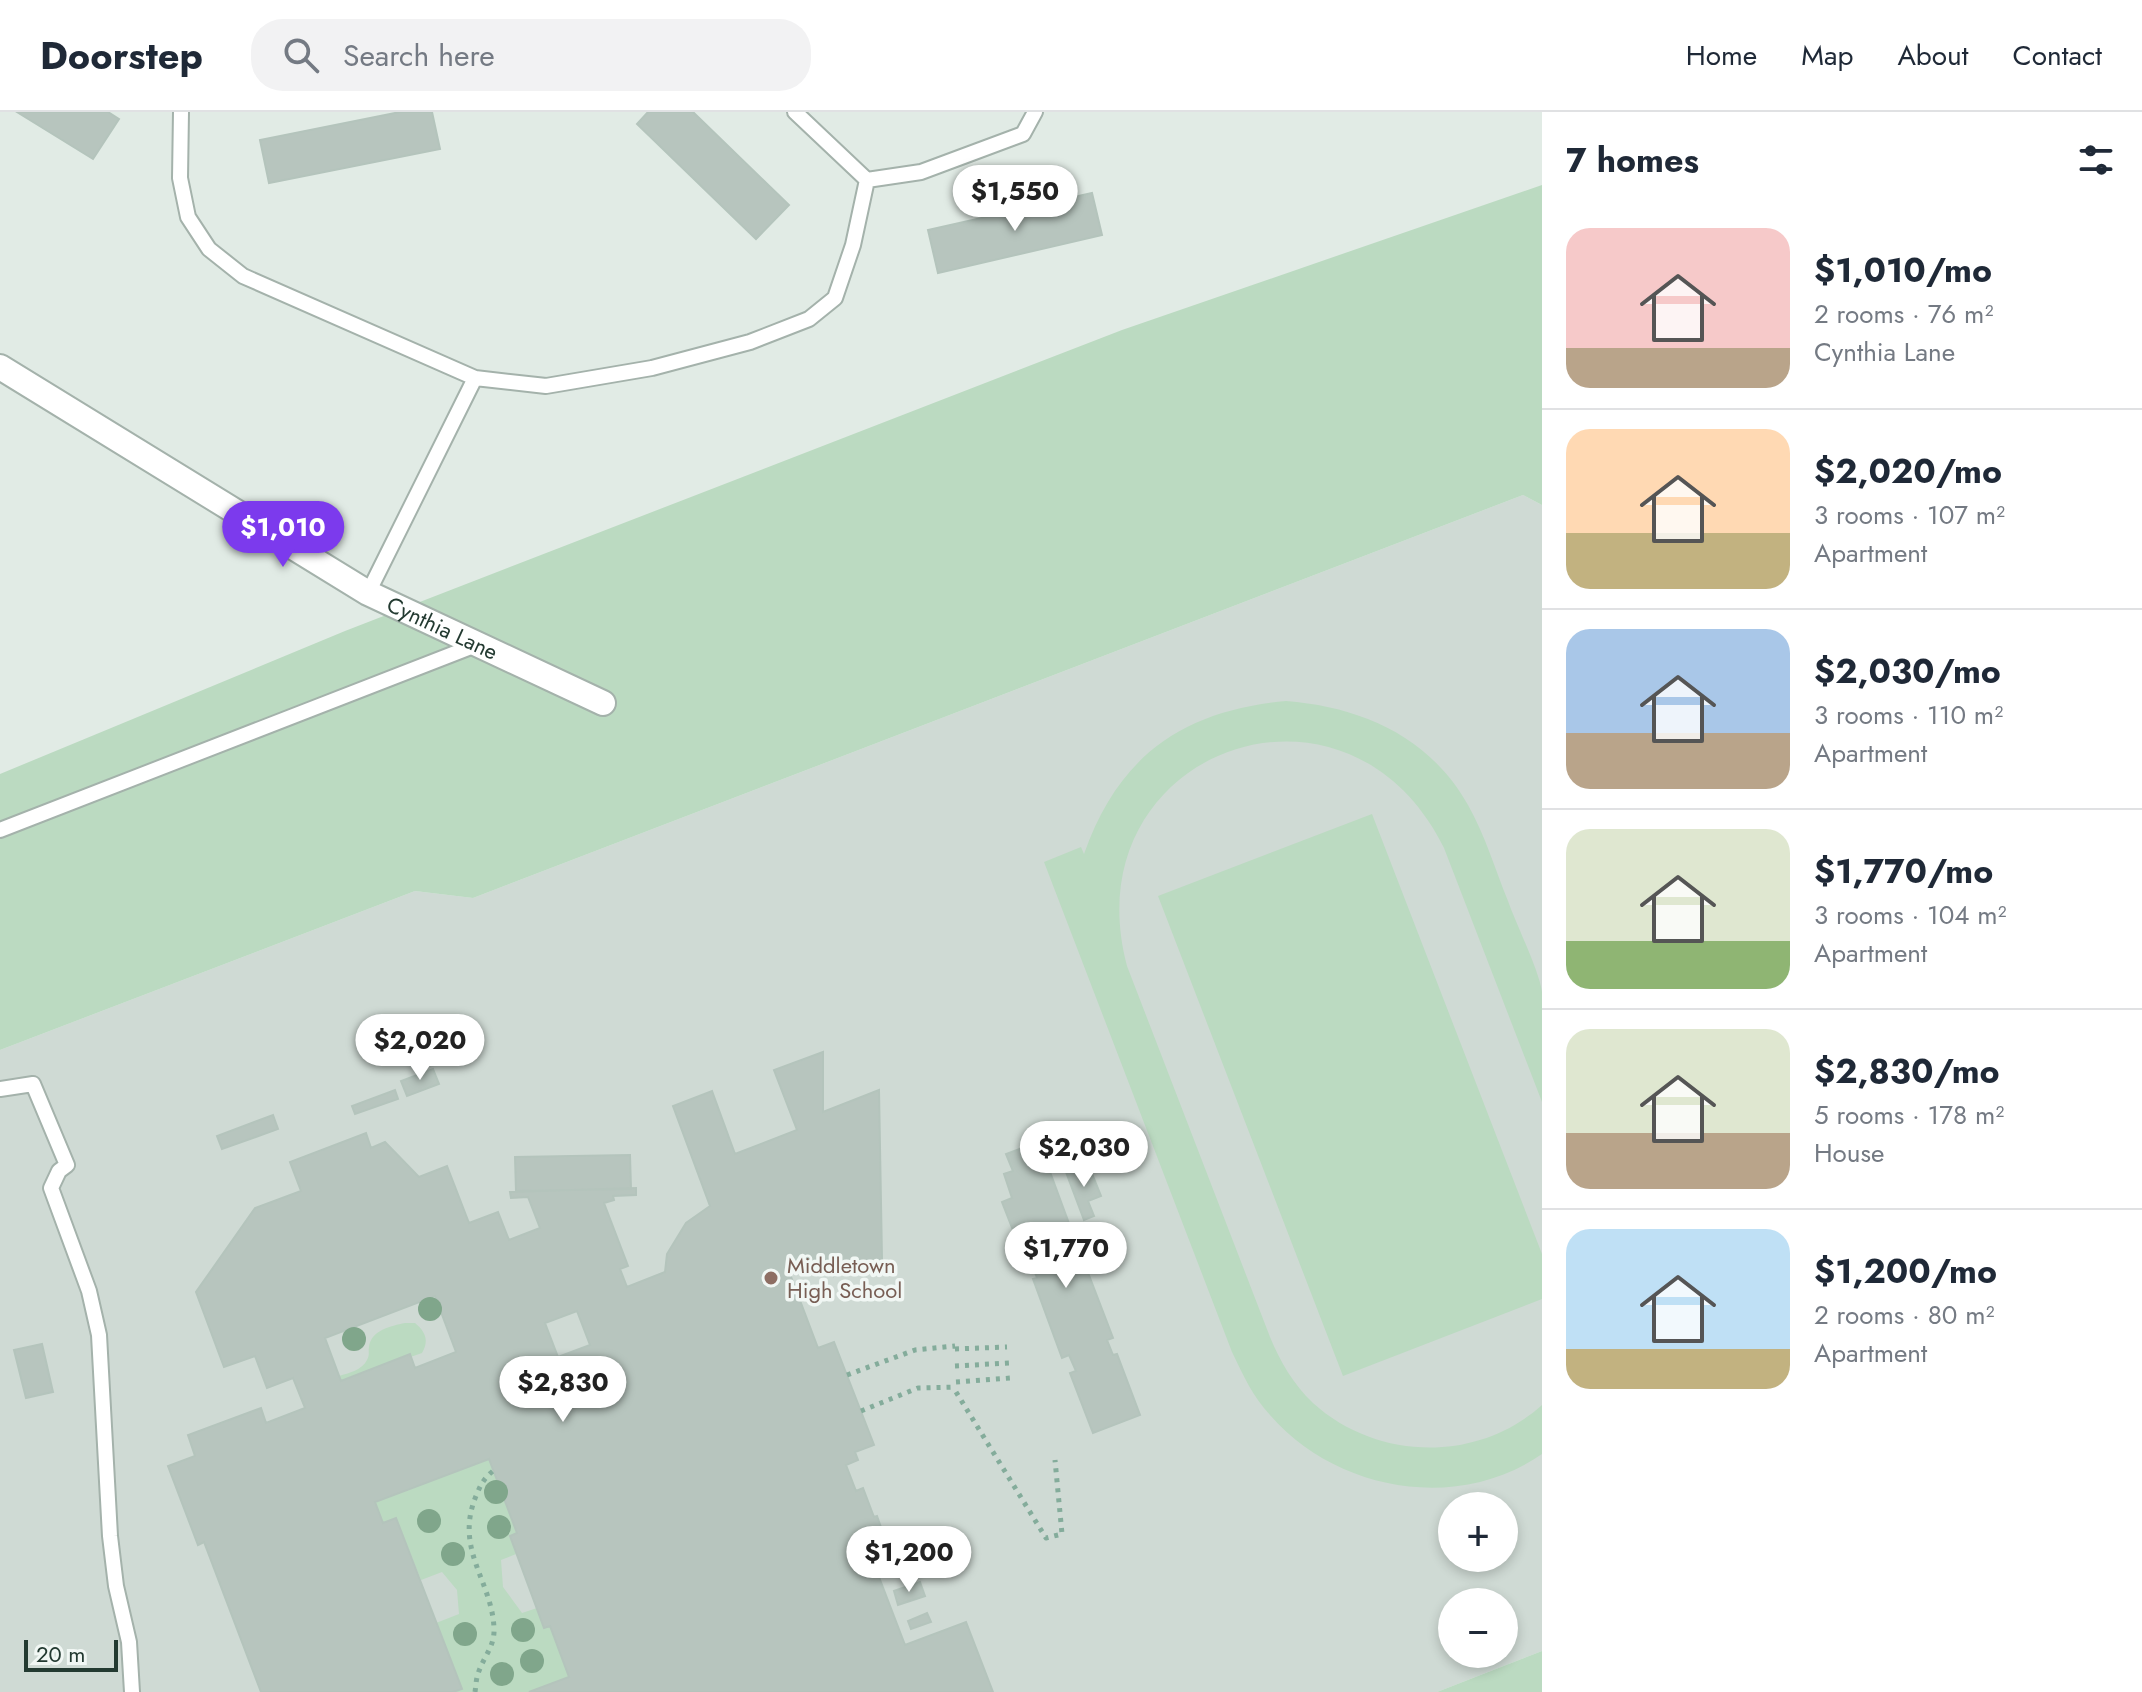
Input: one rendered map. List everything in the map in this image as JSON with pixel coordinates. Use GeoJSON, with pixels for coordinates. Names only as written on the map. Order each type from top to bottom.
{"type":"FeatureCollection","features":[{"type":"Feature","properties":{"kind":"street","name":"Cynthia Lane"},"geometry":{"type":"LineString","coordinates":[[0,367],[368,593],[603,703]]}},
{"type":"Feature","properties":{"kind":"lane"},"geometry":{"type":"LineString","coordinates":[[181,112],[180,178],[188,217],[209,249],[243,276],[475,378],[546,386],[652,368],[750,342],[809,319],[835,298],[853,245],[867,180]]}},
{"type":"Feature","properties":{"kind":"lane"},"geometry":{"type":"LineString","coordinates":[[795,112],[867,180]]}},
{"type":"Feature","properties":{"kind":"lane"},"geometry":{"type":"LineString","coordinates":[[867,180],[921,172],[1023,134],[1035,112]]}},
{"type":"Feature","properties":{"kind":"lane"},"geometry":{"type":"LineString","coordinates":[[368,593],[475,378]]}},
{"type":"Feature","properties":{"kind":"lane"},"geometry":{"type":"LineString","coordinates":[[0,830],[477,644]]}},
{"type":"Feature","properties":{"kind":"lane"},"geometry":{"type":"LineString","coordinates":[[0,1089],[33,1084],[67,1165],[59,1171],[51,1188],[89,1291],[99,1335],[110,1536],[116,1586],[129,1642],[132,1692]]}},
{"type":"Feature","properties":{"kind":"path"},"geometry":{"type":"LineString","coordinates":[[847,1375],[915,1350],[1007,1347]]}},
{"type":"Feature","properties":{"kind":"path"},"geometry":{"type":"LineString","coordinates":[[955,1366],[1009,1363]]}},
{"type":"Feature","properties":{"kind":"path"},"geometry":{"type":"LineString","coordinates":[[861,1411],[918,1388],[956,1387],[1011,1378]]}},
{"type":"Feature","properties":{"kind":"path"},"geometry":{"type":"LineString","coordinates":[[956,1387],[1046,1538],[1062,1534],[1055,1460]]}},
{"type":"Feature","properties":{"kind":"path"},"geometry":{"type":"LineString","coordinates":[[475,1692],[478,1673],[492,1646],[494,1629],[471,1550],[469,1525],[471,1506],[480,1487],[493,1471]]}},
{"type":"Feature","properties":{"kind":"shaded area","name":"Middletown High School"},"geometry":{"type":"Polygon","coordinates":[[[1523,495],[1542,505],[1542,1651],[1518,1660],[1518,1588],[1438,1588],[1438,1668],[1498,1668],[1437,1692],[0,1692],[0,1050],[415,891],[473,898],[1523,495]]]}},
{"type":"Feature","properties":{"kind":"green space"},"geometry":{"type":"Polygon","coordinates":[[[1542,185],[1542,505],[1523,495],[473,898],[415,891],[0,1050],[0,774],[345,631],[1122,330],[1542,185]]]}},
{"type":"Feature","properties":{"kind":"green space"},"geometry":{"type":"Polygon","coordinates":[[[1286,701],[1341,710],[1390,729],[1434,760],[1468,805],[1485,840],[1540,983],[1542,1102],[1444,848],[1400,787],[1345,752],[1286,741],[1227,752],[1176,782],[1139,829],[1120,891],[1127,966],[1270,1337],[1288,1372],[1306,1396],[1339,1422],[1367,1436],[1428,1448],[1458,1445],[1488,1437],[1516,1424],[1542,1405],[1542,1454],[1509,1472],[1473,1483],[1436,1488],[1399,1485],[1363,1476],[1328,1461],[1297,1441],[1258,1401],[1232,1352],[1044,862],[1081,847],[1084,854],[1116,790],[1136,765],[1160,744],[1216,715],[1286,701]]]}},
{"type":"Feature","properties":{"kind":"green space"},"geometry":{"type":"Polygon","coordinates":[[[1372,814],[1542,1254],[1542,1299],[1343,1376],[1158,896],[1372,814]]]}},
{"type":"Feature","properties":{"kind":"green space"},"geometry":{"type":"Polygon","coordinates":[[[415,1323],[424,1333],[426,1341],[422,1353],[341,1381],[339,1376],[355,1371],[365,1363],[374,1336],[388,1327],[415,1323]]]}},
{"type":"Feature","properties":{"kind":"green space"},"geometry":{"type":"Polygon","coordinates":[[[489,1459],[517,1533],[510,1537],[516,1554],[501,1560],[503,1587],[522,1613],[537,1608],[550,1626],[569,1677],[530,1692],[453,1692],[461,1689],[436,1623],[459,1614],[457,1590],[442,1572],[421,1580],[396,1518],[383,1523],[375,1502],[489,1459]]]}},
{"type":"Feature","properties":{"kind":"green space"},"geometry":{"type":"Polygon","coordinates":[[[1542,1651],[1542,1692],[1437,1692],[1498,1668],[1518,1668],[1518,1660],[1542,1651]]]}},
{"type":"Feature","properties":{"kind":"building"},"geometry":{"type":"Polygon","coordinates":[[[17,112],[108,112],[119,119],[93,159],[17,112]]]}},
{"type":"Feature","properties":{"kind":"building"},"geometry":{"type":"Polygon","coordinates":[[[400,112],[432,112],[440,149],[269,183],[260,140],[400,112]]]}},
{"type":"Feature","properties":{"kind":"building"},"geometry":{"type":"Polygon","coordinates":[[[648,112],[693,112],[789,205],[756,239],[637,124],[648,112]]]}},
{"type":"Feature","properties":{"kind":"building"},"geometry":{"type":"Polygon","coordinates":[[[1092,193],[1102,235],[938,273],[928,230],[1092,193]]]}},
{"type":"Feature","properties":{"kind":"building"},"geometry":{"type":"Polygon","coordinates":[[[823,1052],[823,1112],[879,1090],[882,1259],[834,1276],[835,1257],[790,1274],[818,1348],[834,1342],[874,1445],[855,1452],[858,1460],[846,1465],[856,1491],[863,1488],[883,1533],[873,1537],[887,1574],[879,1577],[905,1645],[966,1622],[993,1692],[529,1692],[569,1677],[550,1626],[544,1628],[510,1536],[517,1533],[489,1459],[375,1502],[383,1523],[396,1518],[462,1689],[453,1692],[261,1692],[204,1542],[198,1545],[168,1466],[195,1456],[188,1435],[261,1408],[266,1423],[305,1408],[293,1378],[267,1388],[255,1356],[224,1367],[196,1292],[255,1208],[301,1191],[290,1162],[366,1133],[371,1148],[385,1142],[419,1177],[447,1166],[469,1223],[498,1212],[509,1240],[540,1228],[528,1197],[511,1198],[510,1192],[636,1188],[636,1195],[613,1196],[614,1200],[604,1203],[628,1266],[620,1269],[627,1287],[665,1272],[667,1254],[686,1223],[710,1206],[673,1106],[712,1091],[735,1154],[797,1130],[774,1070],[823,1052]],[[435,1296],[325,1338],[341,1381],[410,1354],[415,1368],[456,1352],[435,1296]],[[577,1311],[545,1323],[558,1357],[590,1345],[577,1311]]]}},
{"type":"Feature","properties":{"kind":"building"},"geometry":{"type":"Polygon","coordinates":[[[433,1069],[439,1084],[407,1096],[401,1081],[433,1069]]]}},
{"type":"Feature","properties":{"kind":"building"},"geometry":{"type":"Polygon","coordinates":[[[395,1090],[398,1099],[355,1114],[352,1106],[395,1090]]]}},
{"type":"Feature","properties":{"kind":"building"},"geometry":{"type":"Polygon","coordinates":[[[273,1115],[278,1129],[222,1149],[217,1136],[273,1115]]]}},
{"type":"Feature","properties":{"kind":"building"},"geometry":{"type":"Polygon","coordinates":[[[1039,1142],[1078,1248],[1072,1250],[1076,1260],[1082,1257],[1113,1338],[1107,1340],[1113,1355],[1117,1354],[1140,1415],[1093,1433],[1070,1373],[1076,1371],[1069,1355],[1062,1358],[1033,1279],[1037,1278],[1032,1264],[1027,1266],[1002,1202],[1012,1198],[1004,1174],[1013,1171],[1006,1154],[1039,1142]]]}},
{"type":"Feature","properties":{"kind":"building"},"geometry":{"type":"Polygon","coordinates":[[[630,1155],[631,1189],[516,1191],[515,1157],[630,1155]]]}},
{"type":"Feature","properties":{"kind":"building"},"geometry":{"type":"Polygon","coordinates":[[[1088,1164],[1101,1196],[1088,1201],[1094,1216],[1084,1220],[1066,1172],[1088,1164]]]}},
{"type":"Feature","properties":{"kind":"building"},"geometry":{"type":"Polygon","coordinates":[[[42,1344],[53,1392],[26,1398],[14,1350],[42,1344]]]}},
{"type":"Feature","properties":{"kind":"building"},"geometry":{"type":"Polygon","coordinates":[[[920,1582],[925,1596],[898,1605],[894,1591],[920,1582]]]}},
{"type":"Feature","properties":{"kind":"building"},"geometry":{"type":"Polygon","coordinates":[[[927,1613],[931,1622],[911,1629],[908,1621],[927,1613]]]}},
{"type":"Feature","properties":{"kind":"place","name":"Middletown High School"},"geometry":{"type":"Point","coordinates":[771,1278]}}]}
